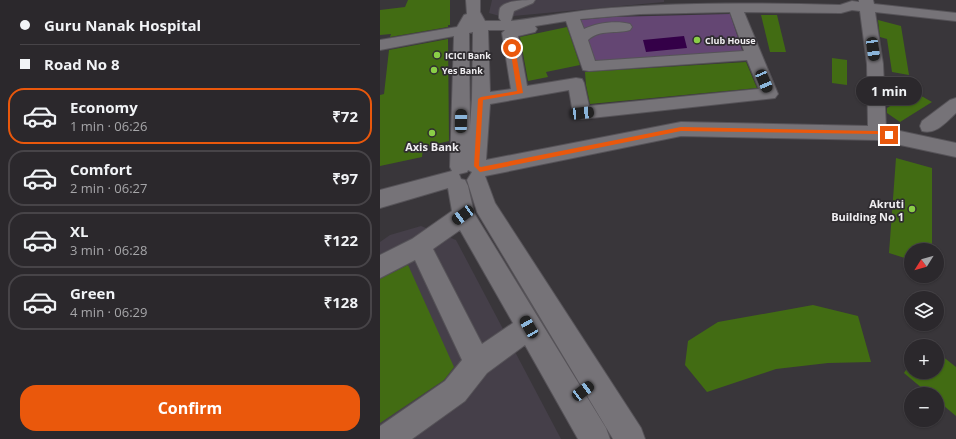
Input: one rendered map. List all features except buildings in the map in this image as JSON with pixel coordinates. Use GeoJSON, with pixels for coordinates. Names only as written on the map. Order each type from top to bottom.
{"type":"FeatureCollection","features":[{"type":"Feature","properties":{"kind":"street"},"geometry":{"type":"LineString","coordinates":[[506,18],[507,9],[528,0]]}},
{"type":"Feature","properties":{"kind":"street"},"geometry":{"type":"LineString","coordinates":[[380,45],[462,30],[480,16],[506,18],[597,9],[652,0]]}},
{"type":"Feature","properties":{"kind":"street"},"geometry":{"type":"LineString","coordinates":[[834,0],[862,4],[955,12]]}},
{"type":"Feature","properties":{"kind":"street"},"geometry":{"type":"LineString","coordinates":[[520,93],[510,33],[573,19],[597,9],[735,7],[778,4],[841,9],[862,4]]}},
{"type":"Feature","properties":{"kind":"street"},"geometry":{"type":"LineString","coordinates":[[862,4],[875,64],[877,132]]}},
{"type":"Feature","properties":{"kind":"street"},"geometry":{"type":"LineString","coordinates":[[735,7],[750,56]]}},
{"type":"Feature","properties":{"kind":"street"},"geometry":{"type":"LineString","coordinates":[[480,16],[504,26],[573,19]]}},
{"type":"Feature","properties":{"kind":"street"},"geometry":{"type":"LineString","coordinates":[[480,16],[481,99],[467,175],[463,215],[595,439]]}},
{"type":"Feature","properties":{"kind":"street"},"geometry":{"type":"LineString","coordinates":[[573,19],[589,66],[750,56]]}},
{"type":"Feature","properties":{"kind":"street"},"geometry":{"type":"LineString","coordinates":[[580,39],[585,33],[592,30],[625,27]]}},
{"type":"Feature","properties":{"kind":"street"},"geometry":{"type":"LineString","coordinates":[[462,30],[467,175],[630,439]]}},
{"type":"Feature","properties":{"kind":"street"},"geometry":{"type":"LineString","coordinates":[[481,99],[576,83],[584,121],[771,99],[740,36]]}},
{"type":"Feature","properties":{"kind":"street"},"geometry":{"type":"LineString","coordinates":[[929,126],[956,104]]}},
{"type":"Feature","properties":{"kind":"street"},"geometry":{"type":"LineString","coordinates":[[380,199],[467,175],[681,129],[877,132],[956,150]]}},
{"type":"Feature","properties":{"kind":"street"},"geometry":{"type":"LineString","coordinates":[[380,266],[420,246],[463,215]]}},
{"type":"Feature","properties":{"kind":"street"},"geometry":{"type":"LineString","coordinates":[[488,257],[509,244]]}},
{"type":"Feature","properties":{"kind":"street"},"geometry":{"type":"LineString","coordinates":[[420,246],[477,363]]}},
{"type":"Feature","properties":{"kind":"street"},"geometry":{"type":"LineString","coordinates":[[387,439],[455,391],[477,363],[529,327]]}},
{"type":"Feature","properties":{"kind":"street"},"geometry":{"type":"LineString","coordinates":[[572,400],[595,382]]}},
{"type":"Feature","properties":{"kind":"shaded area"},"geometry":{"type":"Polygon","coordinates":[[[492,0],[664,0],[664,2],[503,17],[489,13],[492,0]]]}},
{"type":"Feature","properties":{"kind":"shaded area"},"geometry":{"type":"Polygon","coordinates":[[[730,14],[743,53],[600,62],[589,57],[580,20],[612,17],[730,14]]]}},
{"type":"Feature","properties":{"kind":"shaded area"},"geometry":{"type":"Polygon","coordinates":[[[684,36],[687,48],[646,52],[643,40],[684,36]]]}},
{"type":"Feature","properties":{"kind":"shaded area"},"geometry":{"type":"Polygon","coordinates":[[[421,226],[456,240],[561,439],[380,439],[380,242],[390,235],[421,226]]]}},
{"type":"Feature","properties":{"kind":"place","name":"Club House"},"geometry":{"type":"Point","coordinates":[697,40]}},
{"type":"Feature","properties":{"kind":"place","name":"ICICI Bank"},"geometry":{"type":"Point","coordinates":[437,55]}},
{"type":"Feature","properties":{"kind":"place","name":"Yes Bank"},"geometry":{"type":"Point","coordinates":[434,70]}},
{"type":"Feature","properties":{"kind":"place","name":"Axis Bank"},"geometry":{"type":"Point","coordinates":[432,133]}},
{"type":"Feature","properties":{"kind":"place","name":"Akruti Building No 1"},"geometry":{"type":"Point","coordinates":[912,209]}},
{"type":"Feature","properties":{"kind":"route"},"geometry":{"type":"LineString","coordinates":[[512,48],[520,93],[481,99],[476,166],[480,169],[681,129],[877,132],[889,135]]}}]}
